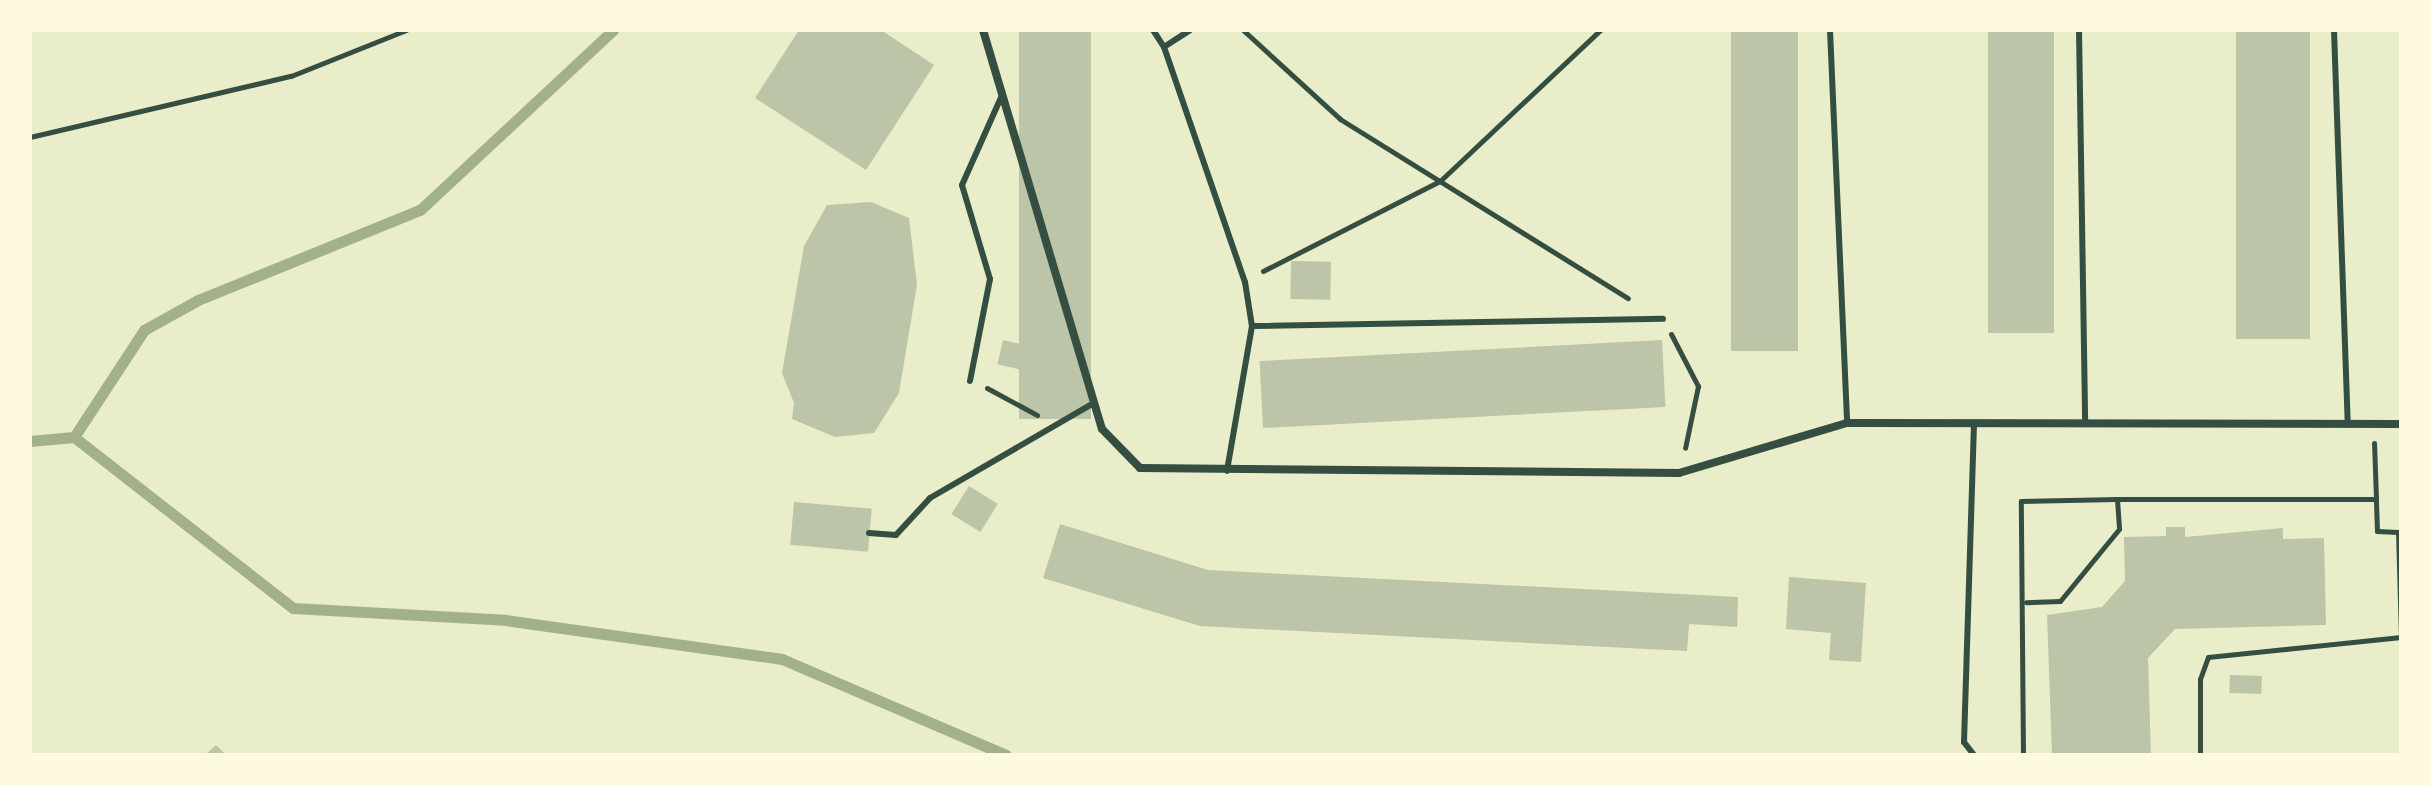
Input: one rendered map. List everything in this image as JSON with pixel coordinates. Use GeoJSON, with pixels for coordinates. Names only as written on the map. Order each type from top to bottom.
{"type":"FeatureCollection","features":[{"type":"Feature","properties":{"kind":"street"},"geometry":{"type":"LineString","coordinates":[[983,30],[1102,429],[1140,468],[1227,472],[1679,473],[1847,423],[2401,424]]}},
{"type":"Feature","properties":{"kind":"lane"},"geometry":{"type":"LineString","coordinates":[[1153,30],[1164,47],[1245,282],[1252,326],[1227,472]]}},
{"type":"Feature","properties":{"kind":"lane"},"geometry":{"type":"LineString","coordinates":[[1164,47],[1190,30]]}},
{"type":"Feature","properties":{"kind":"lane"},"geometry":{"type":"LineString","coordinates":[[1830,30],[1847,423]]}},
{"type":"Feature","properties":{"kind":"lane"},"geometry":{"type":"LineString","coordinates":[[2079,30],[2085,423]]}},
{"type":"Feature","properties":{"kind":"lane"},"geometry":{"type":"LineString","coordinates":[[2334,30],[2348,423]]}},
{"type":"Feature","properties":{"kind":"lane"},"geometry":{"type":"LineString","coordinates":[[970,381],[990,279],[962,185],[1003,91]]}},
{"type":"Feature","properties":{"kind":"lane"},"geometry":{"type":"LineString","coordinates":[[1252,326],[1663,319]]}},
{"type":"Feature","properties":{"kind":"lane"},"geometry":{"type":"LineString","coordinates":[[869,533],[896,535],[930,498],[1094,403]]}},
{"type":"Feature","properties":{"kind":"lane"},"geometry":{"type":"LineString","coordinates":[[1974,423],[1964,742],[1974,755]]}},
{"type":"Feature","properties":{"kind":"path"},"geometry":{"type":"LineString","coordinates":[[30,137],[291,76],[406,30]]}},
{"type":"Feature","properties":{"kind":"path"},"geometry":{"type":"LineString","coordinates":[[1243,30],[1340,119],[1663,319],[1698,386],[1679,473]]}},
{"type":"Feature","properties":{"kind":"path"},"geometry":{"type":"LineString","coordinates":[[1245,282],[1295,250],[1440,181],[1600,30]]}},
{"type":"Feature","properties":{"kind":"path"},"geometry":{"type":"LineString","coordinates":[[970,381],[1026,404]]}},
{"type":"Feature","properties":{"kind":"path"},"geometry":{"type":"LineString","coordinates":[[2200,755],[2200,679],[2208,657],[2401,637],[2398,532],[2377,531],[2373,424]]}},
{"type":"Feature","properties":{"kind":"path"},"geometry":{"type":"LineString","coordinates":[[2026,602],[2060,601],[2119,529],[2117,499]]}},
{"type":"Feature","properties":{"kind":"path"},"geometry":{"type":"LineString","coordinates":[[2023,755],[2026,602],[2021,501],[2376,499]]}},
{"type":"Feature","properties":{"kind":"building"},"geometry":{"type":"Polygon","coordinates":[[[799,30],[881,30],[934,65],[866,170],[755,98],[799,30]]]}},
{"type":"Feature","properties":{"kind":"building"},"geometry":{"type":"Polygon","coordinates":[[[1019,30],[1091,30],[1091,419],[1019,419],[1019,30]]]}},
{"type":"Feature","properties":{"kind":"building"},"geometry":{"type":"Polygon","coordinates":[[[1731,30],[1798,30],[1798,351],[1731,351],[1731,30]]]}},
{"type":"Feature","properties":{"kind":"building"},"geometry":{"type":"Polygon","coordinates":[[[1988,30],[2054,30],[2054,333],[1988,333],[1988,30]]]}},
{"type":"Feature","properties":{"kind":"building"},"geometry":{"type":"Polygon","coordinates":[[[2236,30],[2310,30],[2310,339],[2236,339],[2236,30]]]}},
{"type":"Feature","properties":{"kind":"building"},"geometry":{"type":"Polygon","coordinates":[[[871,202],[909,218],[917,285],[899,393],[874,433],[835,437],[792,419],[794,403],[782,373],[804,246],[827,205],[871,202]]]}},
{"type":"Feature","properties":{"kind":"building"},"geometry":{"type":"Polygon","coordinates":[[[1291,261],[1331,262],[1330,300],[1290,299],[1291,261]]]}},
{"type":"Feature","properties":{"kind":"building"},"geometry":{"type":"Polygon","coordinates":[[[1003,340],[1028,346],[1023,370],[997,364],[1003,340]]]}},
{"type":"Feature","properties":{"kind":"building"},"geometry":{"type":"Polygon","coordinates":[[[1662,340],[1666,407],[1263,428],[1260,361],[1662,340]]]}},
{"type":"Feature","properties":{"kind":"building"},"geometry":{"type":"Polygon","coordinates":[[[969,486],[998,504],[980,532],[952,514],[969,486]]]}},
{"type":"Feature","properties":{"kind":"building"},"geometry":{"type":"Polygon","coordinates":[[[794,502],[872,509],[868,552],[790,545],[794,502]]]}},
{"type":"Feature","properties":{"kind":"building"},"geometry":{"type":"Polygon","coordinates":[[[1060,524],[1208,570],[1738,597],[1737,627],[1689,624],[1687,651],[1200,626],[1043,578],[1060,524]]]}},
{"type":"Feature","properties":{"kind":"building"},"geometry":{"type":"Polygon","coordinates":[[[2166,527],[2185,527],[2185,537],[2283,528],[2283,539],[2324,538],[2326,625],[2175,629],[2148,658],[2151,755],[2052,755],[2047,615],[2102,607],[2125,581],[2124,537],[2166,536],[2166,527]]]}},
{"type":"Feature","properties":{"kind":"building"},"geometry":{"type":"Polygon","coordinates":[[[1789,577],[1866,583],[1861,662],[1829,660],[1831,633],[1786,629],[1789,577]]]}},
{"type":"Feature","properties":{"kind":"building"},"geometry":{"type":"Polygon","coordinates":[[[2230,675],[2262,676],[2261,694],[2229,693],[2230,675]]]}},
{"type":"Feature","properties":{"kind":"building"},"geometry":{"type":"Polygon","coordinates":[[[216,745],[226,755],[205,755],[216,745]]]}},
{"type":"Feature","properties":{"kind":"waterway"},"geometry":{"type":"LineString","coordinates":[[74,437],[144,330],[198,300],[420,210],[613,30]]}},
{"type":"Feature","properties":{"kind":"waterway"},"geometry":{"type":"LineString","coordinates":[[30,441],[74,437],[293,608],[505,620],[782,659],[1006,755]]}}]}
